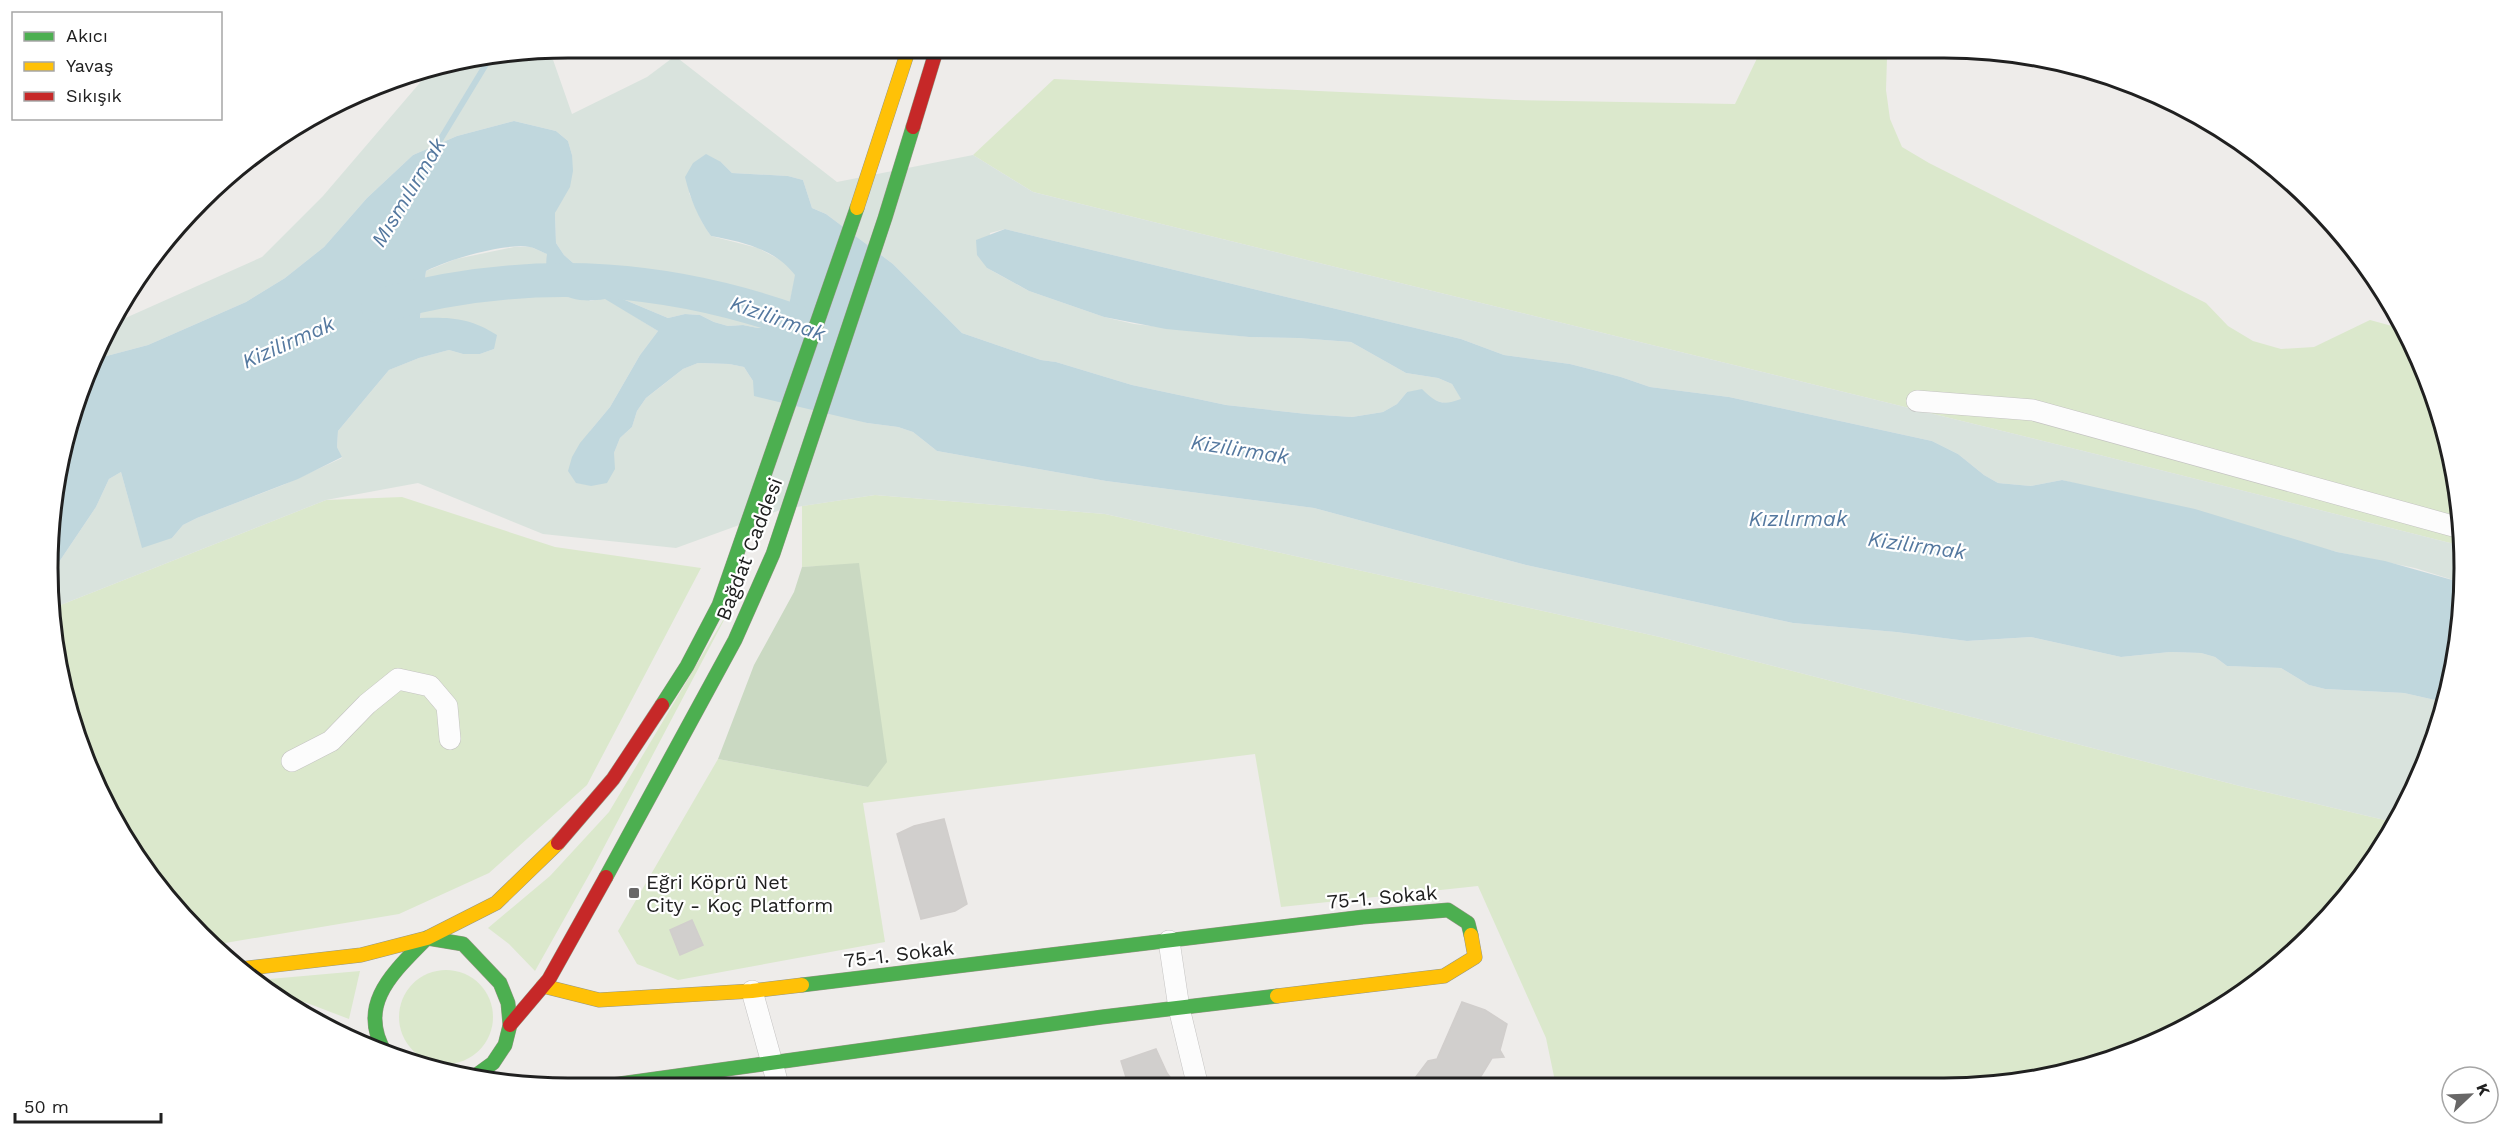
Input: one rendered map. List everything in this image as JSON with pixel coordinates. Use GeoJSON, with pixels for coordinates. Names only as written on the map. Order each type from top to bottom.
{"type":"FeatureCollection","features":[{"type":"Feature","properties":{"kind":"main road","name":"Bağdat Caddesi"},"geometry":{"type":"LineString","coordinates":[[427,938],[496,903],[549,853],[613,779],[687,666],[719,604],[872,165],[906,58]]}},
{"type":"Feature","properties":{"kind":"main road","name":"Bağdat Caddesi"},"geometry":{"type":"LineString","coordinates":[[510,1024],[543,986],[663,776],[735,640],[773,554],[935,58]]}},
{"type":"Feature","properties":{"kind":"main road","name":"75-1. Sokak"},"geometry":{"type":"LineString","coordinates":[[543,986],[599,1000],[752,991],[1363,917],[1448,910],[1468,923],[1475,957],[1444,976],[1179,1008],[663,1078]]}},
{"type":"Feature","properties":{"kind":"main road"},"geometry":{"type":"LineString","coordinates":[[381,1043],[375,1028],[376,1004],[385,983],[427,938]]}},
{"type":"Feature","properties":{"kind":"main road"},"geometry":{"type":"LineString","coordinates":[[251,968],[361,955],[427,938],[463,944],[500,983],[508,1003],[510,1024],[504,1045],[493,1063],[490,1072]]}},
{"type":"Feature","properties":{"kind":"main road"},"geometry":{"type":"LineString","coordinates":[[482,1071],[493,1063]]}},
{"type":"Feature","properties":{"kind":"street"},"geometry":{"type":"LineString","coordinates":[[1917,401],[2033,410],[2451,526]]}},
{"type":"Feature","properties":{"kind":"street"},"geometry":{"type":"LineString","coordinates":[[292,761],[332,741],[367,704],[398,679],[430,686],[447,706],[450,739]]}},
{"type":"Feature","properties":{"kind":"street"},"geometry":{"type":"LineString","coordinates":[[1169,941],[1179,1008],[1196,1078]]}},
{"type":"Feature","properties":{"kind":"street"},"geometry":{"type":"LineString","coordinates":[[752,991],[776,1078]]}},
{"type":"Feature","properties":{"kind":"green space"},"geometry":{"type":"Polygon","coordinates":[[[1757,58],[1887,58],[1886,90],[1890,119],[1902,147],[1929,163],[2206,303],[2228,326],[2253,341],[2281,349],[2314,347],[2370,320],[2392,326],[2415,373],[2436,437],[2444,469],[2453,544],[1033,192],[973,155],[1054,79],[1515,100],[1735,104],[1757,58]]]}},
{"type":"Feature","properties":{"kind":"green space"},"geometry":{"type":"Polygon","coordinates":[[[875,495],[1105,514],[1660,637],[2240,786],[2387,821],[2368,852],[2327,905],[2280,952],[2227,993],[2139,1040],[2075,1061],[2010,1074],[1944,1078],[1554,1078],[1546,1038],[1478,886],[1281,907],[1255,754],[863,803],[885,942],[678,980],[637,964],[618,931],[718,759],[868,787],[859,564],[802,567],[802,506],[875,495]]]}},
{"type":"Feature","properties":{"kind":"green space"},"geometry":{"type":"Polygon","coordinates":[[[402,497],[555,547],[701,568],[587,785],[489,873],[399,914],[223,943],[185,905],[164,879],[144,852],[111,794],[97,764],[76,700],[68,668],[60,605],[326,500],[402,497]]]}},
{"type":"Feature","properties":{"kind":"green space"},"geometry":{"type":"Polygon","coordinates":[[[859,563],[887,762],[868,787],[718,759],[754,665],[794,592],[802,567],[859,563]]]}},
{"type":"Feature","properties":{"kind":"green space"},"geometry":{"type":"Polygon","coordinates":[[[732,605],[594,866],[535,971],[509,944],[488,928],[550,876],[609,812],[732,605]]]}},
{"type":"Feature","properties":{"kind":"green space"},"geometry":{"type":"Polygon","coordinates":[[[360,971],[349,1019],[298,1001],[266,979],[360,971]]]}},
{"type":"Feature","properties":{"kind":"green space"},"geometry":{"type":"Polygon","coordinates":[[[437,971],[455,971],[472,978],[485,991],[492,1008],[492,1026],[485,1043],[472,1056],[455,1063],[448,1064],[419,1056],[407,1043],[400,1026],[400,1008],[407,991],[420,978],[437,971]]]}},
{"type":"Feature","properties":{"kind":"shaded area"},"geometry":{"type":"Polygon","coordinates":[[[672,58],[678,58],[837,182],[973,155],[1033,192],[2453,544],[2453,580],[2415,568],[2337,552],[2062,480],[2031,486],[1998,483],[1958,454],[1932,441],[1729,397],[1650,387],[1570,364],[1504,355],[1461,339],[1005,229],[990,233],[987,268],[1029,291],[1104,317],[1134,324],[1249,337],[1351,342],[1406,373],[1438,378],[1452,384],[1462,400],[1447,404],[1407,392],[1397,404],[1383,412],[1352,417],[1226,405],[1132,385],[1056,362],[1041,360],[962,333],[893,264],[826,214],[812,208],[803,180],[788,176],[732,173],[721,162],[689,193],[711,236],[758,248],[786,263],[796,275],[789,305],[788,322],[773,328],[758,328],[743,325],[728,326],[700,315],[685,314],[668,318],[606,292],[564,255],[556,243],[555,213],[572,155],[568,141],[556,131],[514,121],[457,136],[413,155],[367,198],[324,247],[285,278],[246,302],[148,345],[105,356],[124,319],[262,257],[323,196],[422,81],[469,68],[553,59],[572,114],[647,77],[672,58]]]}},
{"type":"Feature","properties":{"kind":"shaded area"},"geometry":{"type":"Polygon","coordinates":[[[514,247],[531,247],[547,254],[590,301],[605,298],[658,331],[640,355],[610,407],[590,431],[614,469],[614,453],[620,438],[632,427],[637,411],[646,398],[683,369],[698,363],[729,364],[744,367],[753,381],[851,418],[913,432],[937,451],[1106,481],[1314,508],[1526,565],[1793,623],[1967,641],[2031,637],[2121,657],[2170,652],[2201,653],[2215,657],[2227,666],[2281,668],[2309,685],[2325,689],[2404,693],[2436,700],[2415,764],[2387,821],[2240,786],[1660,637],[1105,514],[875,495],[783,509],[676,548],[543,534],[418,483],[326,500],[60,605],[58,563],[96,507],[109,479],[121,472],[138,533],[172,538],[183,525],[197,518],[283,485],[342,458],[337,447],[338,431],[389,370],[419,358],[449,350],[463,354],[480,354],[494,349],[420,319],[426,271],[456,259],[514,247]]]}},
{"type":"Feature","properties":{"kind":"water","name":"Kızılırmak"},"geometry":{"type":"Polygon","coordinates":[[[514,121],[556,131],[568,141],[573,171],[570,187],[555,213],[556,243],[564,255],[606,292],[668,318],[685,314],[700,315],[728,326],[743,325],[758,328],[773,328],[788,322],[795,275],[778,259],[758,248],[711,236],[698,215],[685,177],[693,163],[706,154],[721,162],[732,173],[788,176],[803,180],[812,208],[826,214],[893,264],[962,333],[1041,360],[1056,362],[1132,385],[1226,405],[1352,417],[1383,412],[1397,404],[1407,392],[1422,389],[1440,402],[1461,399],[1452,384],[1438,378],[1406,373],[1351,342],[1249,337],[1166,329],[1104,317],[1029,291],[987,268],[977,255],[976,240],[1005,229],[1461,339],[1504,355],[1570,364],[1650,387],[1729,397],[1932,441],[1958,454],[1998,483],[2031,486],[2062,480],[2195,509],[2337,552],[2385,561],[2453,580],[2449,635],[2436,700],[2404,693],[2325,689],[2309,685],[2281,668],[2227,666],[2215,657],[2201,653],[2170,652],[2121,657],[2031,637],[1967,641],[1793,623],[1526,565],[1314,508],[1106,481],[937,451],[913,432],[898,427],[867,423],[754,396],[753,381],[744,367],[729,364],[698,363],[683,369],[646,398],[637,411],[632,427],[620,438],[614,453],[615,469],[607,483],[591,486],[576,483],[568,471],[572,457],[580,443],[610,407],[640,355],[658,331],[605,299],[580,300],[561,293],[553,287],[549,278],[546,267],[547,254],[519,246],[477,253],[426,271],[420,318],[451,318],[478,325],[497,335],[494,349],[480,354],[463,354],[449,350],[419,358],[389,370],[338,431],[337,447],[342,457],[298,479],[197,518],[183,525],[172,538],[142,548],[121,472],[109,479],[96,507],[58,563],[68,469],[86,405],[105,356],[148,345],[246,302],[285,278],[324,247],[367,198],[413,155],[457,136],[514,121]]]}},
{"type":"Feature","properties":{"kind":"building"},"geometry":{"type":"Polygon","coordinates":[[[944,819],[967,904],[955,911],[921,919],[897,834],[914,826],[944,819]]]}},
{"type":"Feature","properties":{"kind":"building"},"geometry":{"type":"Polygon","coordinates":[[[692,920],[703,945],[680,955],[670,930],[692,920]]]}},
{"type":"Feature","properties":{"kind":"building"},"geometry":{"type":"Polygon","coordinates":[[[1462,1002],[1485,1010],[1507,1024],[1500,1050],[1504,1057],[1492,1058],[1480,1078],[1415,1078],[1428,1061],[1437,1059],[1462,1002]]]}},
{"type":"Feature","properties":{"kind":"building"},"geometry":{"type":"Polygon","coordinates":[[[1156,1049],[1171,1078],[1126,1078],[1121,1061],[1156,1049]]]}},
{"type":"Feature","properties":{"kind":"waterway","name":"Mısmılırmak"},"geometry":{"type":"LineString","coordinates":[[434,150],[485,66]]}},
{"type":"Feature","properties":{"kind":"waterway","name":"Kizilirmak"},"geometry":{"type":"LineString","coordinates":[[378,306],[436,292],[494,284],[550,280],[607,282],[663,288],[719,299],[775,314],[831,335]]}},
{"type":"Feature","properties":{"kind":"traffic: fast"},"geometry":{"type":"LineString","coordinates":[[606,877],[735,640],[773,554],[913,127]]}},
{"type":"Feature","properties":{"kind":"traffic: fast"},"geometry":{"type":"LineString","coordinates":[[662,705],[687,666],[719,605],[857,208]]}},
{"type":"Feature","properties":{"kind":"traffic: fast"},"geometry":{"type":"LineString","coordinates":[[802,985],[1363,917],[1448,910],[1468,923],[1471,935]]}},
{"type":"Feature","properties":{"kind":"traffic: fast"},"geometry":{"type":"LineString","coordinates":[[427,938],[463,944],[500,983],[508,1003],[510,1025],[505,1045],[493,1063],[482,1071]]}},
{"type":"Feature","properties":{"kind":"traffic: fast"},"geometry":{"type":"LineString","coordinates":[[381,1043],[375,1019],[377,1004],[383,990],[392,976],[427,938]]}},
{"type":"Feature","properties":{"kind":"traffic: fast"},"geometry":{"type":"LineString","coordinates":[[662,1078],[1102,1017],[1277,996]]}},
{"type":"Feature","properties":{"kind":"traffic: slow"},"geometry":{"type":"LineString","coordinates":[[857,208],[906,58]]}},
{"type":"Feature","properties":{"kind":"traffic: slow"},"geometry":{"type":"LineString","coordinates":[[251,968],[361,955],[427,938],[496,903],[558,843]]}},
{"type":"Feature","properties":{"kind":"traffic: slow"},"geometry":{"type":"LineString","coordinates":[[1277,996],[1444,976],[1475,957],[1471,935]]}},
{"type":"Feature","properties":{"kind":"traffic: slow"},"geometry":{"type":"LineString","coordinates":[[543,986],[599,1000],[752,991],[802,985]]}},
{"type":"Feature","properties":{"kind":"traffic: jam"},"geometry":{"type":"LineString","coordinates":[[913,127],[934,58]]}},
{"type":"Feature","properties":{"kind":"traffic: jam"},"geometry":{"type":"LineString","coordinates":[[558,843],[613,779],[662,705]]}},
{"type":"Feature","properties":{"kind":"traffic: jam"},"geometry":{"type":"LineString","coordinates":[[510,1025],[549,979],[606,877]]}},
{"type":"Feature","properties":{"kind":"place","name":"Eğri Köprü Net City - Koç Platform"},"geometry":{"type":"Point","coordinates":[634,893]}}]}
